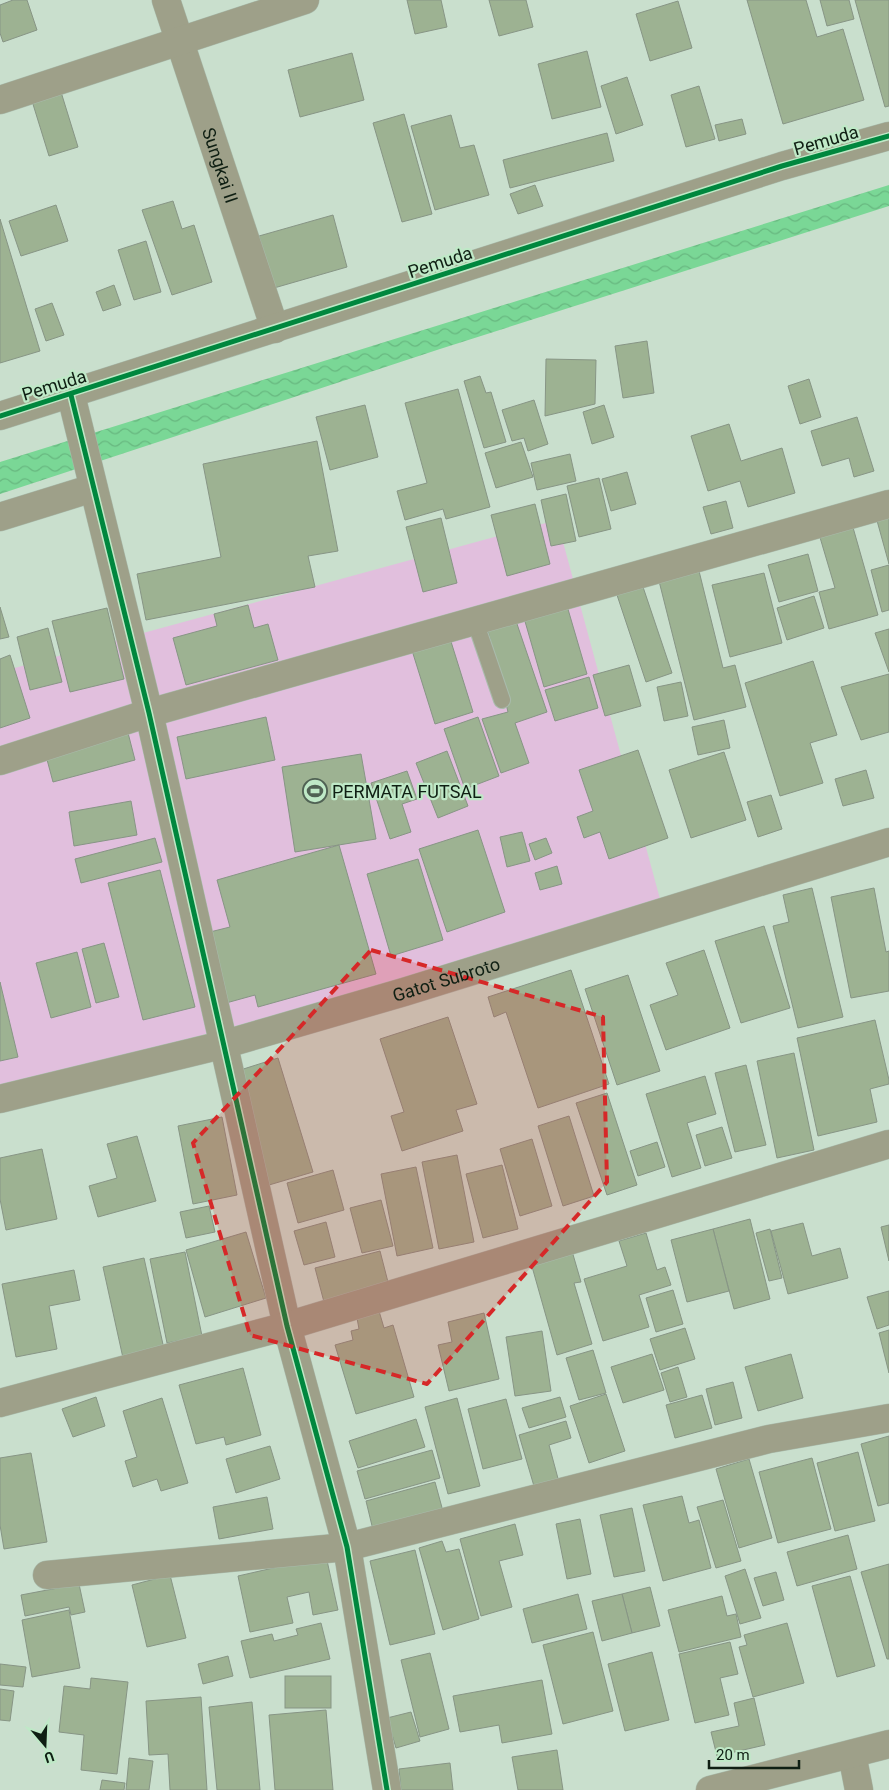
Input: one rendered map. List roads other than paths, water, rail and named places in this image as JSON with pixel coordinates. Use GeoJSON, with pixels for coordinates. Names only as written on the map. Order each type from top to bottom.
{"type":"FeatureCollection","features":[{"type":"Feature","properties":{"kind":"street","name":"Sungkai II"},"geometry":{"type":"LineString","coordinates":[[166,0],[178,42],[276,329]]}},
{"type":"Feature","properties":{"kind":"street"},"geometry":{"type":"LineString","coordinates":[[0,100],[305,0]]}},
{"type":"Feature","properties":{"kind":"street","name":"Pemuda"},"geometry":{"type":"LineString","coordinates":[[0,416],[71,395],[782,166],[889,136]]}},
{"type":"Feature","properties":{"kind":"street"},"geometry":{"type":"LineString","coordinates":[[71,395],[149,713],[222,1045],[287,1326],[347,1547],[388,1790]]}},
{"type":"Feature","properties":{"kind":"street"},"geometry":{"type":"LineString","coordinates":[[0,517],[91,477]]}},
{"type":"Feature","properties":{"kind":"street"},"geometry":{"type":"LineString","coordinates":[[0,761],[149,713],[889,504]]}},
{"type":"Feature","properties":{"kind":"street","name":"Gatot Subroto"},"geometry":{"type":"LineString","coordinates":[[0,1099],[222,1045],[404,992],[889,842]]}},
{"type":"Feature","properties":{"kind":"street"},"geometry":{"type":"LineString","coordinates":[[0,1403],[287,1326],[889,1144]]}},
{"type":"Feature","properties":{"kind":"street"},"geometry":{"type":"LineString","coordinates":[[46,1575],[347,1547],[769,1439],[889,1418]]}},
{"type":"Feature","properties":{"kind":"street"},"geometry":{"type":"LineString","coordinates":[[726,1788],[889,1744]]}},
{"type":"Feature","properties":{"kind":"street"},"geometry":{"type":"LineString","coordinates":[[852,1754],[859,1790]]}},
{"type":"Feature","properties":{"kind":"lane"},"geometry":{"type":"LineString","coordinates":[[475,621],[502,700]]}},
{"type":"Feature","properties":{"kind":"water"},"geometry":{"type":"Polygon","coordinates":[[[889,185],[889,206],[440,349],[0,494],[0,462],[889,185]]]}},
{"type":"Feature","properties":{"kind":"place","name":"PERMATA FUTSAL"},"geometry":{"type":"Point","coordinates":[315,791]}}]}
